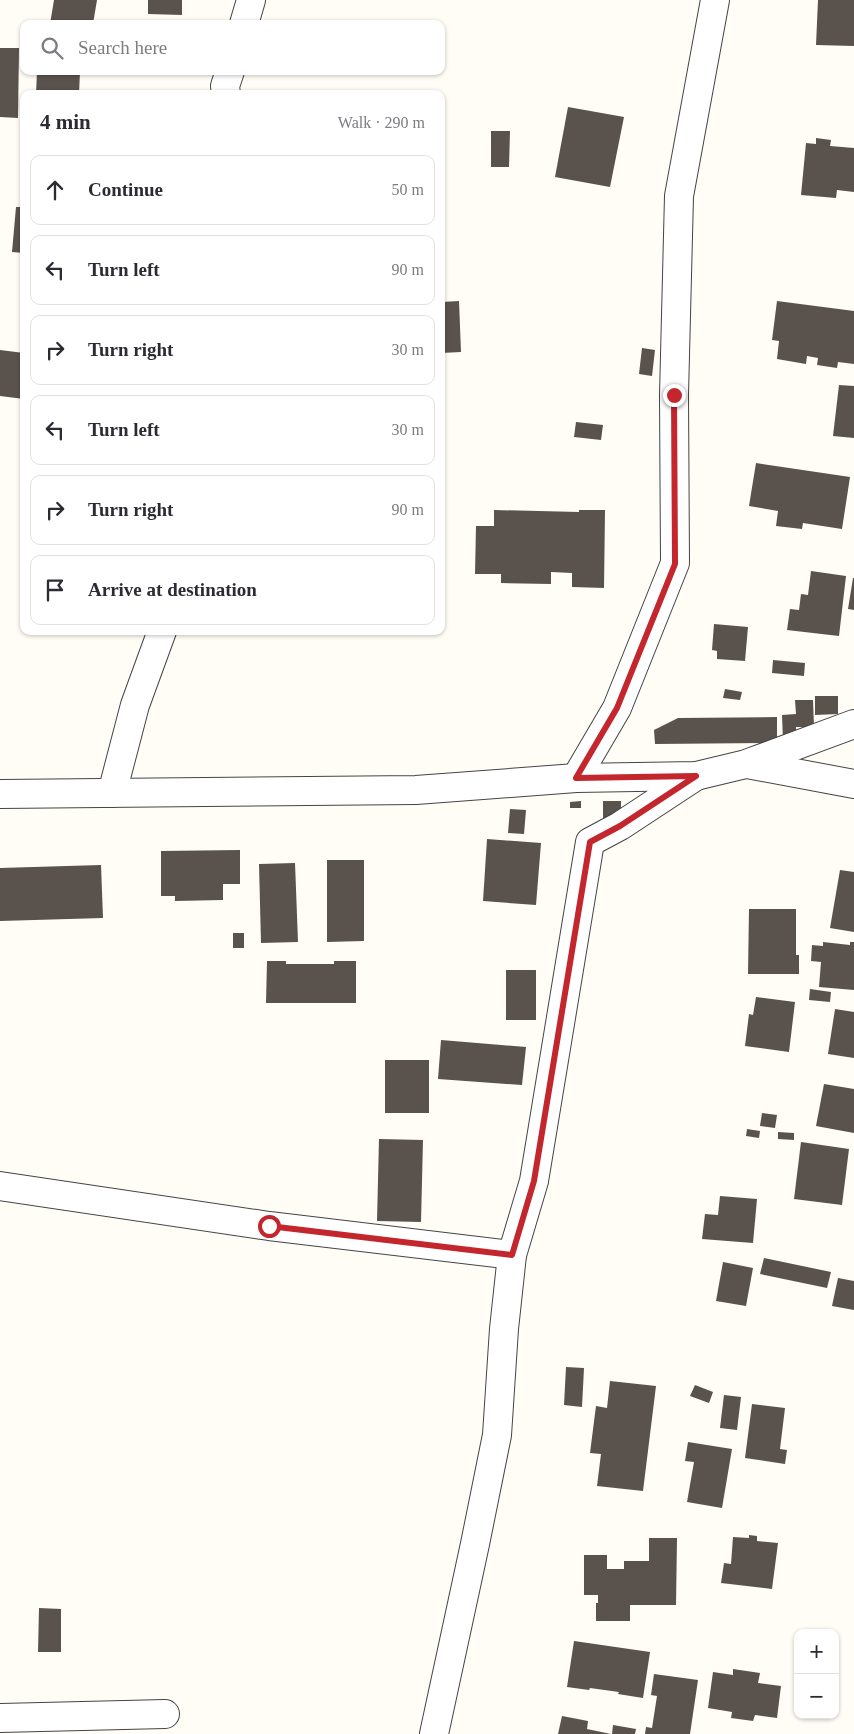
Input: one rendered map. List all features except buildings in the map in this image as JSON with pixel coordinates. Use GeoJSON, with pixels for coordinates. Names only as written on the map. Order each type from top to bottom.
{"type":"FeatureCollection","features":[{"type":"Feature","properties":{"kind":"street"},"geometry":{"type":"LineString","coordinates":[[245,20],[251,0]]}},
{"type":"Feature","properties":{"kind":"street"},"geometry":{"type":"LineString","coordinates":[[576,778],[617,708],[675,564],[674,395],[679,196],[716,0]]}},
{"type":"Feature","properties":{"kind":"street"},"geometry":{"type":"LineString","coordinates":[[226,90],[229,75]]}},
{"type":"Feature","properties":{"kind":"street"},"geometry":{"type":"LineString","coordinates":[[112,793],[135,705],[161,635]]}},
{"type":"Feature","properties":{"kind":"street"},"geometry":{"type":"LineString","coordinates":[[0,794],[416,790],[576,778],[696,776],[746,764],[854,724]]}},
{"type":"Feature","properties":{"kind":"street"},"geometry":{"type":"LineString","coordinates":[[746,764],[854,784]]}},
{"type":"Feature","properties":{"kind":"street"},"geometry":{"type":"LineString","coordinates":[[434,1734],[497,1435],[504,1329],[512,1255],[534,1181],[590,842],[620,826],[696,776]]}},
{"type":"Feature","properties":{"kind":"street"},"geometry":{"type":"LineString","coordinates":[[0,1186],[269,1226],[512,1255]]}},
{"type":"Feature","properties":{"kind":"street"},"geometry":{"type":"LineString","coordinates":[[0,1719],[165,1714]]}},
{"type":"Feature","properties":{"kind":"street"},"geometry":{"type":"LineString","coordinates":[[0,1719],[7,1726],[8,1734]]}},
{"type":"Feature","properties":{"kind":"route"},"geometry":{"type":"LineString","coordinates":[[269,1226],[512,1255],[534,1181],[590,842],[620,826],[696,776],[576,778],[617,708],[675,564],[674,395]]}}]}
